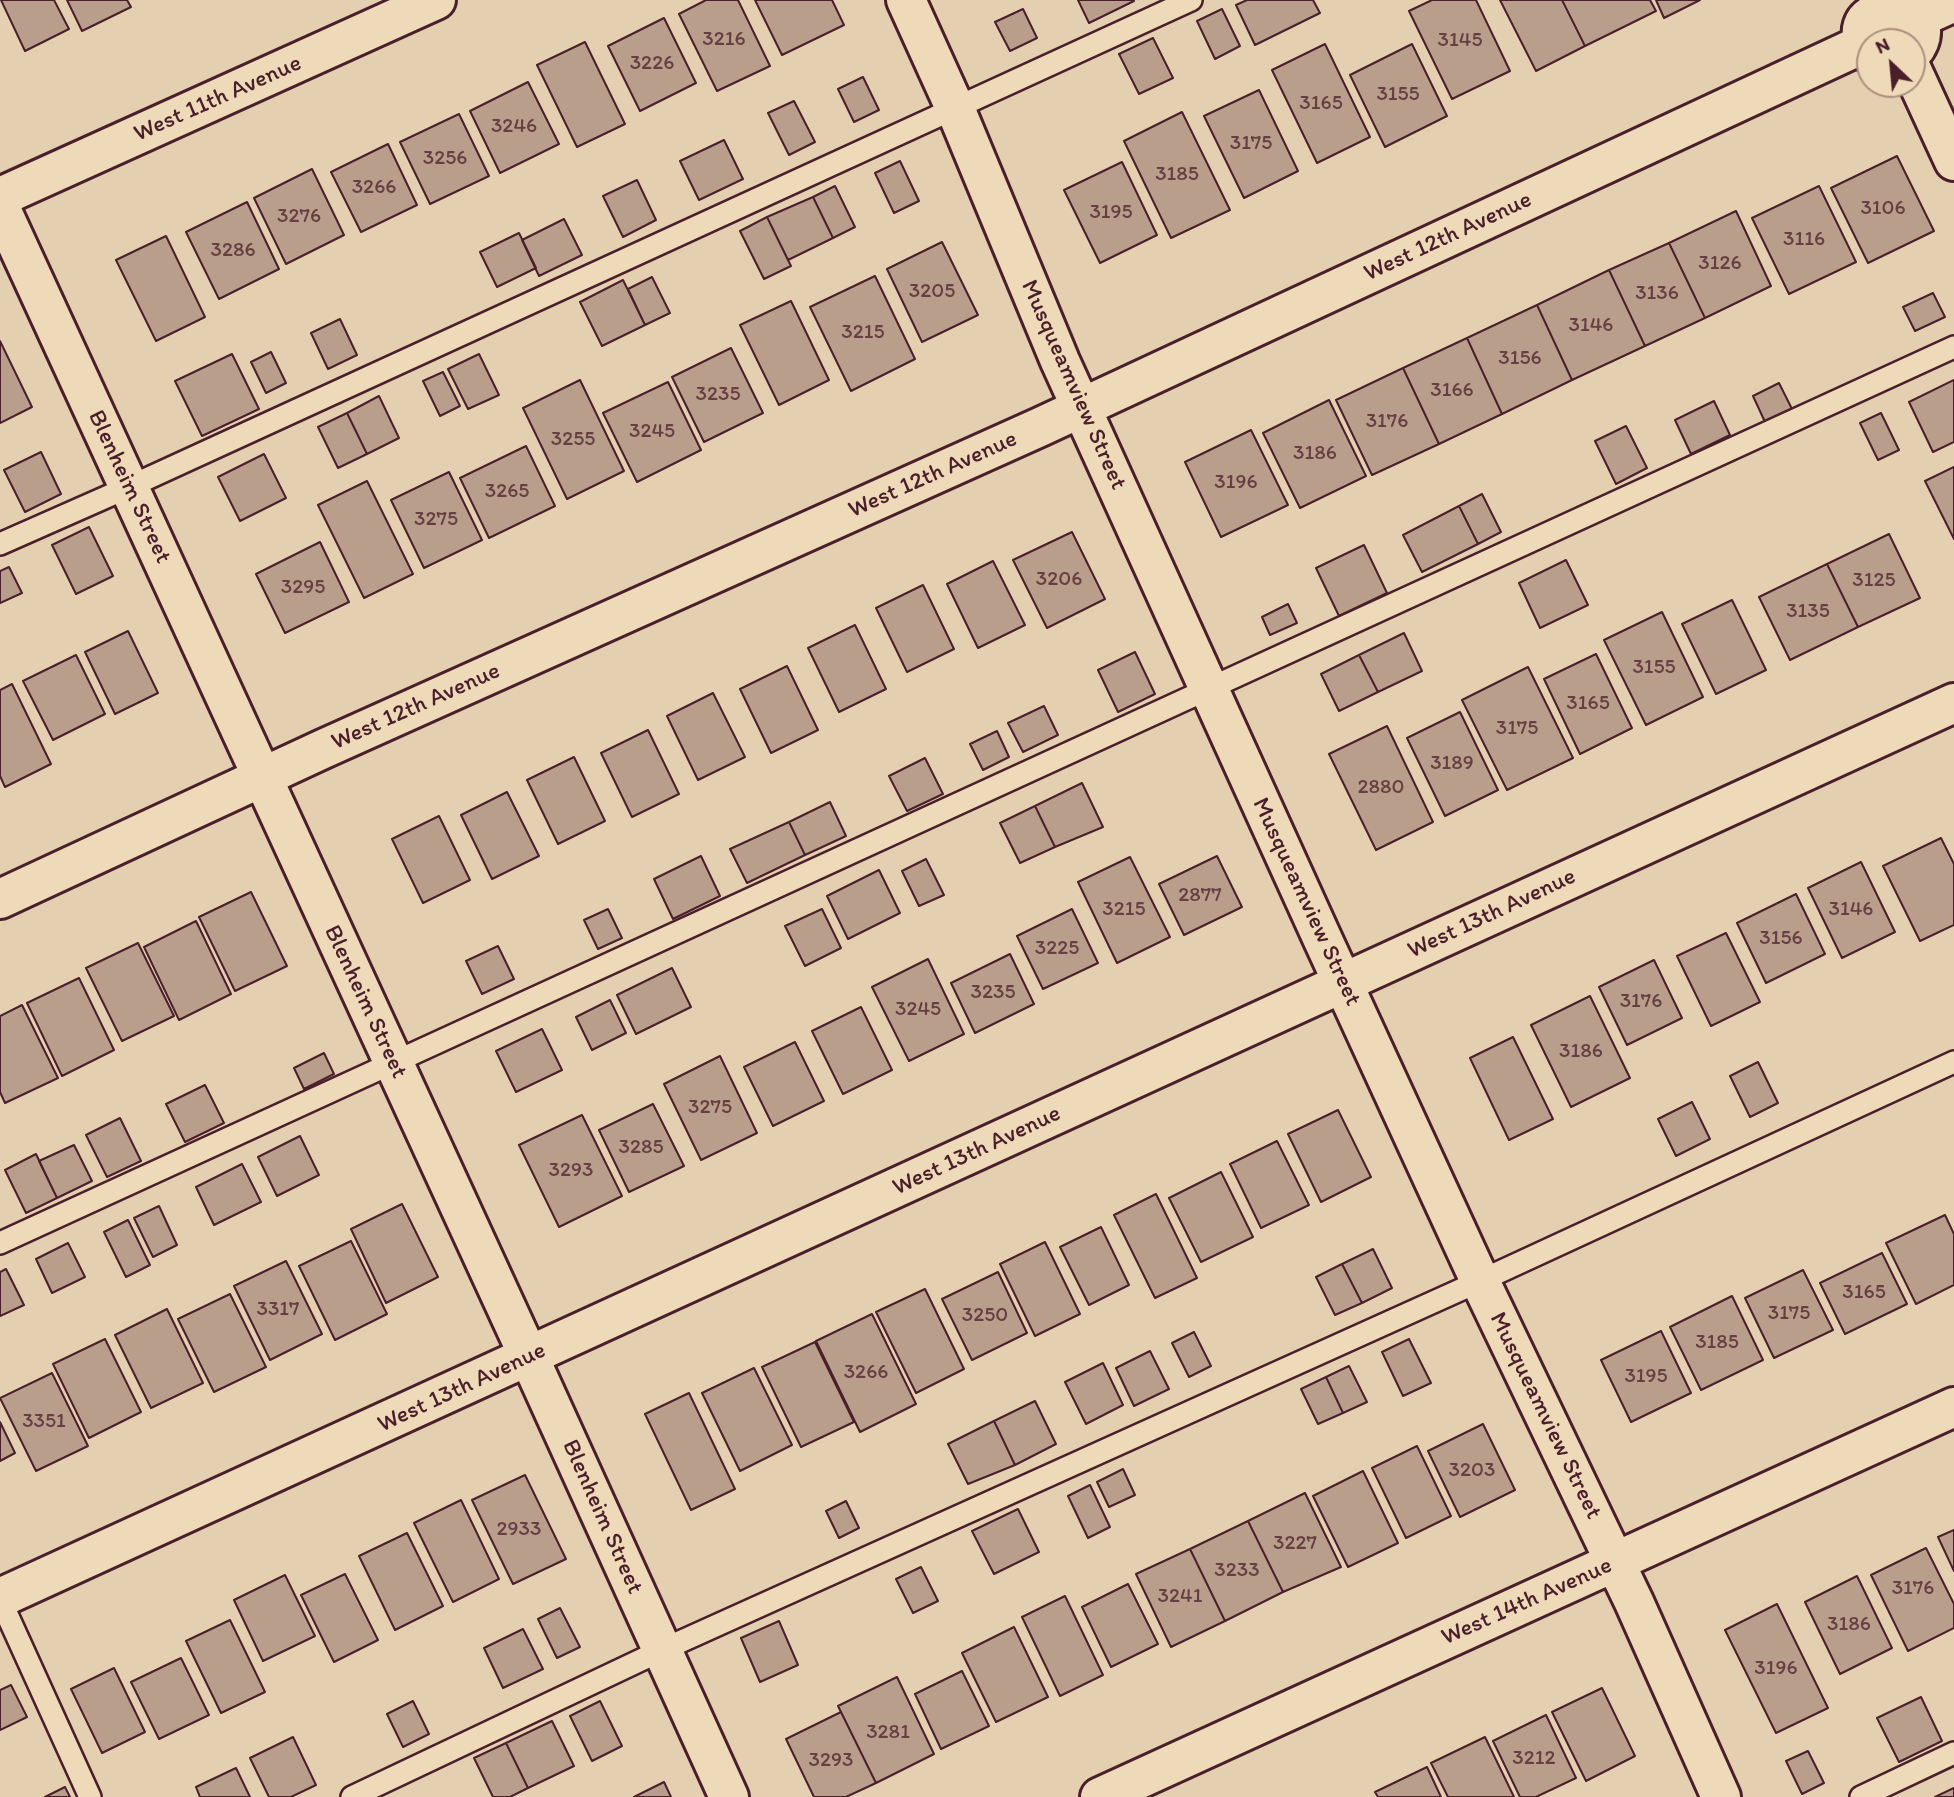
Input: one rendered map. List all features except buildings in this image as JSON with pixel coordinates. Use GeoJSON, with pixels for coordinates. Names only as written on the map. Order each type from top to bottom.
{"type":"FeatureCollection","features":[{"type":"Feature","properties":{"kind":"street","name":"West 11th Avenue"},"geometry":{"type":"LineString","coordinates":[[0,197],[436,0]]}},
{"type":"Feature","properties":{"kind":"street","name":"Musqueamview Street"},"geometry":{"type":"LineString","coordinates":[[906,0],[955,108],[1060,362],[1480,1281],[1615,1562],[1721,1797]]}},
{"type":"Feature","properties":{"kind":"street"},"geometry":{"type":"LineString","coordinates":[[1861,28],[1863,19],[1880,1],[1892,1],[1912,9],[1914,28]]}},
{"type":"Feature","properties":{"kind":"street"},"geometry":{"type":"LineString","coordinates":[[1924,28],[1954,2]]}},
{"type":"Feature","properties":{"kind":"street","name":"West 12th Avenue"},"geometry":{"type":"LineString","coordinates":[[0,899],[261,777],[1081,408],[1856,54]]}},
{"type":"Feature","properties":{"kind":"street"},"geometry":{"type":"LineString","coordinates":[[1925,98],[1954,162]]}},
{"type":"Feature","properties":{"kind":"street","name":"Blenheim Street"},"geometry":{"type":"LineString","coordinates":[[0,207],[729,1797]]}},
{"type":"Feature","properties":{"kind":"street","name":"West 13th Avenue"},"geometry":{"type":"LineString","coordinates":[[0,1598],[1954,703]]}},
{"type":"Feature","properties":{"kind":"street","name":"West 14th Avenue"},"geometry":{"type":"LineString","coordinates":[[1100,1797],[1954,1407]]}},
{"type":"Feature","properties":{"kind":"lane"},"geometry":{"type":"LineString","coordinates":[[0,544],[1191,0]]}},
{"type":"Feature","properties":{"kind":"lane"},"geometry":{"type":"LineString","coordinates":[[0,1243],[1954,347]]}},
{"type":"Feature","properties":{"kind":"lane"},"geometry":{"type":"LineString","coordinates":[[352,1797],[663,1650],[1480,1281],[1954,1062]]}},
{"type":"Feature","properties":{"kind":"lane"},"geometry":{"type":"LineString","coordinates":[[0,1598],[90,1797]]}},
{"type":"Feature","properties":{"kind":"lane"},"geometry":{"type":"LineString","coordinates":[[1861,1797],[1954,1754]]}}]}
